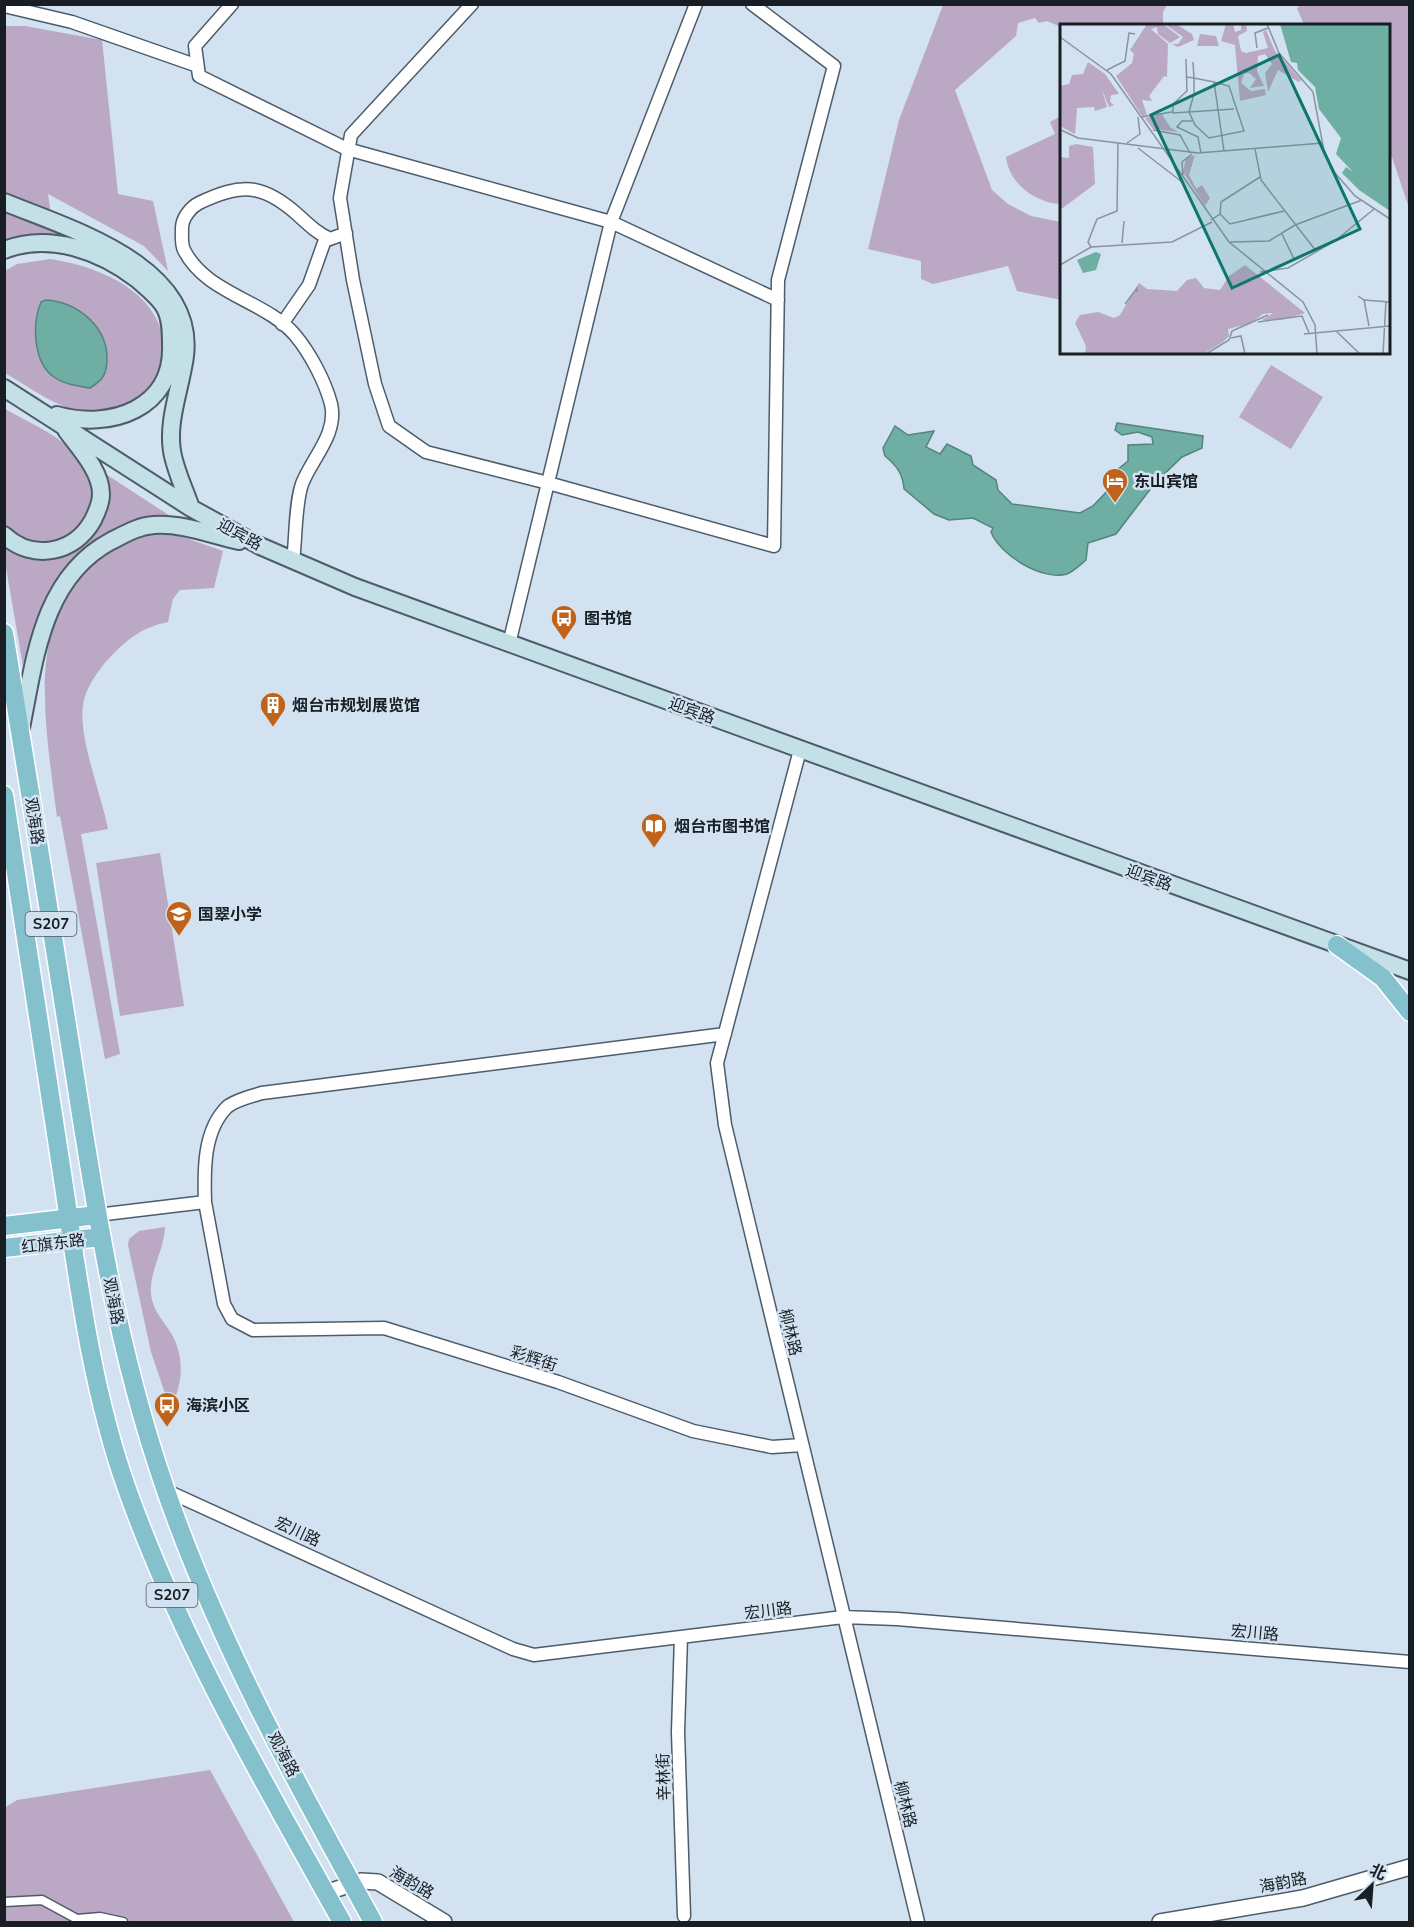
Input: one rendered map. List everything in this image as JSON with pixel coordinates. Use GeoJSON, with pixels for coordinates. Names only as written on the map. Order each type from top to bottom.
{"type":"FeatureCollection","features":[{"type":"Feature","properties":{"kind":"main road"},"geometry":{"type":"LineString","coordinates":[[4,202],[99,242],[127,258],[154,278],[174,300],[184,332],[185,354],[172,421],[172,451],[191,508]]}},
{"type":"Feature","properties":{"kind":"main road"},"geometry":{"type":"LineString","coordinates":[[4,250],[33,244],[54,244],[103,256],[145,286],[165,308],[171,327],[172,354],[165,380],[155,394],[139,409],[120,417],[96,420],[72,419],[36,409]]}},
{"type":"Feature","properties":{"kind":"main road","name":"迎宾路"},"geometry":{"type":"LineString","coordinates":[[4,388],[191,508],[260,546],[355,587],[1410,971]]}},
{"type":"Feature","properties":{"kind":"main road"},"geometry":{"type":"LineString","coordinates":[[4,535],[26,549],[46,552],[60,550],[74,544],[86,532],[94,518],[100,505],[101,492],[95,472],[60,422]]}},
{"type":"Feature","properties":{"kind":"main road"},"geometry":{"type":"LineString","coordinates":[[21,732],[45,619],[59,589],[79,565],[100,547],[132,530],[171,525],[260,546]]}},
{"type":"Feature","properties":{"kind":"main road","name":"观海路"},"geometry":{"type":"LineString","coordinates":[[4,633],[96,1215],[126,1359],[165,1490],[231,1653],[373,1923]]}},
{"type":"Feature","properties":{"kind":"main road","name":"观海路"},"geometry":{"type":"LineString","coordinates":[[4,795],[69,1219]]}},
{"type":"Feature","properties":{"kind":"main road"},"geometry":{"type":"LineString","coordinates":[[1337,945],[1383,978],[1410,1012]]}},
{"type":"Feature","properties":{"kind":"main road","name":"红旗东路"},"geometry":{"type":"LineString","coordinates":[[4,1226],[96,1215]]}},
{"type":"Feature","properties":{"kind":"main road","name":"S207"},"geometry":{"type":"LineString","coordinates":[[69,1219],[72,1242]]}},
{"type":"Feature","properties":{"kind":"main road","name":"红旗东路"},"geometry":{"type":"LineString","coordinates":[[4,1248],[101,1237]]}},
{"type":"Feature","properties":{"kind":"main road","name":"观海路"},"geometry":{"type":"LineString","coordinates":[[72,1242],[101,1398],[127,1489],[202,1665],[342,1923]]}},
{"type":"Feature","properties":{"kind":"street"},"geometry":{"type":"LineString","coordinates":[[232,4],[195,46],[195,65],[199,76],[347,149],[611,222],[778,300]]}},
{"type":"Feature","properties":{"kind":"street"},"geometry":{"type":"LineString","coordinates":[[472,4],[351,135],[347,149],[340,198],[375,384],[389,426],[426,452],[548,483],[774,546],[778,280],[834,66],[752,4]]}},
{"type":"Feature","properties":{"kind":"street"},"geometry":{"type":"LineString","coordinates":[[509,644],[611,222],[696,4]]}},
{"type":"Feature","properties":{"kind":"street"},"geometry":{"type":"LineString","coordinates":[[4,6],[72,22],[195,65]]}},
{"type":"Feature","properties":{"kind":"street"},"geometry":{"type":"LineString","coordinates":[[293,561],[302,485],[330,432],[331,405],[319,374],[296,336],[271,314],[234,295],[196,267],[183,248],[182,224],[192,206],[227,190],[251,189],[272,194],[317,233],[330,239],[346,233]]}},
{"type":"Feature","properties":{"kind":"street"},"geometry":{"type":"LineString","coordinates":[[282,324],[309,285],[326,237]]}},
{"type":"Feature","properties":{"kind":"street","name":"柳林路"},"geometry":{"type":"LineString","coordinates":[[800,750],[717,1064],[725,1125],[918,1923]]}},
{"type":"Feature","properties":{"kind":"street"},"geometry":{"type":"LineString","coordinates":[[96,1215],[205,1202],[204,1173],[212,1127],[228,1105],[262,1093],[725,1034]]}},
{"type":"Feature","properties":{"kind":"street","name":"彩辉街"},"geometry":{"type":"LineString","coordinates":[[205,1202],[224,1304],[232,1319],[253,1330],[384,1328],[558,1382],[693,1431],[772,1447],[802,1445]]}},
{"type":"Feature","properties":{"kind":"street","name":"宏川路"},"geometry":{"type":"LineString","coordinates":[[165,1490],[513,1649],[534,1655],[843,1617],[897,1619],[1410,1662]]}},
{"type":"Feature","properties":{"kind":"street","name":"辛林街"},"geometry":{"type":"LineString","coordinates":[[681,1636],[678,1732],[684,1916]]}},
{"type":"Feature","properties":{"kind":"street","name":"海韵路"},"geometry":{"type":"LineString","coordinates":[[1160,1923],[1303,1898],[1410,1868]]}},
{"type":"Feature","properties":{"kind":"street","name":"海韵路"},"geometry":{"type":"LineString","coordinates":[[325,1893],[368,1880],[387,1885],[444,1923]]}},
{"type":"Feature","properties":{"kind":"street"},"geometry":{"type":"LineString","coordinates":[[4,1902],[42,1900],[77,1919],[100,1917],[123,1923]]}},
{"type":"Feature","properties":{"kind":"shaded area"},"geometry":{"type":"Polygon","coordinates":[[[1302,4],[1409,5],[1409,208],[1390,156],[1390,24],[1304,24],[1297,8],[1302,4]]]}},
{"type":"Feature","properties":{"kind":"shaded area"},"geometry":{"type":"Polygon","coordinates":[[[943,5],[1167,5],[1163,12],[1163,24],[1060,24],[1060,27],[1047,21],[1039,23],[1035,18],[1018,23],[1016,36],[955,90],[992,190],[1008,204],[1031,216],[1060,222],[1060,300],[1017,291],[1008,266],[933,284],[921,279],[921,261],[868,249],[899,120],[943,5]]]}},
{"type":"Feature","properties":{"kind":"shaded area"},"geometry":{"type":"Polygon","coordinates":[[[5,26],[25,26],[102,40],[118,194],[153,201],[168,271],[144,246],[48,194],[51,214],[5,192],[5,26]]]}},
{"type":"Feature","properties":{"kind":"shaded area"},"geometry":{"type":"Polygon","coordinates":[[[1060,117],[1060,204],[1042,200],[1025,190],[1012,176],[1006,157],[1055,134],[1050,122],[1060,117]]]}},
{"type":"Feature","properties":{"kind":"shaded area"},"geometry":{"type":"Polygon","coordinates":[[[5,211],[85,241],[41,236],[5,239],[5,211]]]}},
{"type":"Feature","properties":{"kind":"shaded area"},"geometry":{"type":"Polygon","coordinates":[[[50,259],[92,269],[113,278],[146,304],[157,320],[163,340],[163,363],[155,384],[139,399],[110,411],[82,412],[52,401],[5,373],[5,271],[17,264],[50,259]]]}},
{"type":"Feature","properties":{"kind":"shaded area"},"geometry":{"type":"Polygon","coordinates":[[[46,300],[58,302],[79,311],[88,318],[102,336],[106,347],[106,368],[101,379],[90,388],[58,380],[47,371],[42,362],[36,342],[36,321],[41,302],[46,300]]]}},
{"type":"Feature","properties":{"kind":"shaded area"},"geometry":{"type":"Polygon","coordinates":[[[1271,365],[1323,397],[1291,449],[1239,417],[1271,365]]]}},
{"type":"Feature","properties":{"kind":"shaded area"},"geometry":{"type":"Polygon","coordinates":[[[5,409],[40,428],[74,451],[90,471],[91,506],[86,520],[76,531],[63,538],[49,541],[33,540],[18,535],[5,526],[5,409]]]}},
{"type":"Feature","properties":{"kind":"shaded area"},"geometry":{"type":"Polygon","coordinates":[[[1117,423],[1203,436],[1202,448],[1182,457],[1155,483],[1116,534],[1088,543],[1086,560],[1067,574],[1046,574],[1023,564],[1012,557],[996,541],[991,532],[993,528],[973,518],[949,520],[934,514],[904,489],[901,475],[885,456],[883,448],[895,426],[908,435],[934,431],[926,447],[940,454],[947,444],[971,456],[973,465],[996,480],[998,490],[1012,504],[1080,513],[1093,506],[1110,488],[1117,470],[1128,461],[1128,445],[1153,444],[1152,437],[1138,432],[1122,435],[1115,430],[1117,423]]]}},
{"type":"Feature","properties":{"kind":"shaded area"},"geometry":{"type":"Polygon","coordinates":[[[101,471],[181,523],[147,523],[50,594],[35,622],[24,672],[4,544],[14,550],[87,540],[98,523],[102,507],[101,471]]]}},
{"type":"Feature","properties":{"kind":"shaded area"},"geometry":{"type":"Polygon","coordinates":[[[154,533],[180,536],[223,551],[214,588],[180,590],[173,599],[168,622],[145,630],[119,648],[98,672],[84,699],[82,719],[84,733],[108,829],[81,834],[120,1054],[105,1059],[60,816],[57,817],[47,731],[45,689],[48,649],[59,612],[78,579],[109,553],[154,533]]]}},
{"type":"Feature","properties":{"kind":"shaded area"},"geometry":{"type":"Polygon","coordinates":[[[160,853],[184,1006],[120,1016],[96,863],[160,853]]]}},
{"type":"Feature","properties":{"kind":"shaded area"},"geometry":{"type":"Polygon","coordinates":[[[165,1227],[152,1278],[151,1294],[155,1309],[174,1339],[180,1359],[178,1389],[170,1408],[151,1352],[128,1245],[129,1239],[139,1231],[165,1227]]]}},
{"type":"Feature","properties":{"kind":"shaded area"},"geometry":{"type":"Polygon","coordinates":[[[210,1770],[294,1922],[5,1922],[4,1808],[17,1800],[210,1770]]]}},
{"type":"Feature","properties":{"kind":"place","name":"东山宾馆"},"geometry":{"type":"Point","coordinates":[1115,504]}},
{"type":"Feature","properties":{"kind":"place","name":"图书馆"},"geometry":{"type":"Point","coordinates":[564,641]}},
{"type":"Feature","properties":{"kind":"place","name":"烟台市规划展览馆"},"geometry":{"type":"Point","coordinates":[273,728]}},
{"type":"Feature","properties":{"kind":"place","name":"烟台市图书馆"},"geometry":{"type":"Point","coordinates":[654,849]}},
{"type":"Feature","properties":{"kind":"place","name":"国翠小学"},"geometry":{"type":"Point","coordinates":[179,937]}},
{"type":"Feature","properties":{"kind":"place","name":"海滨小区"},"geometry":{"type":"Point","coordinates":[167,1428]}}]}
